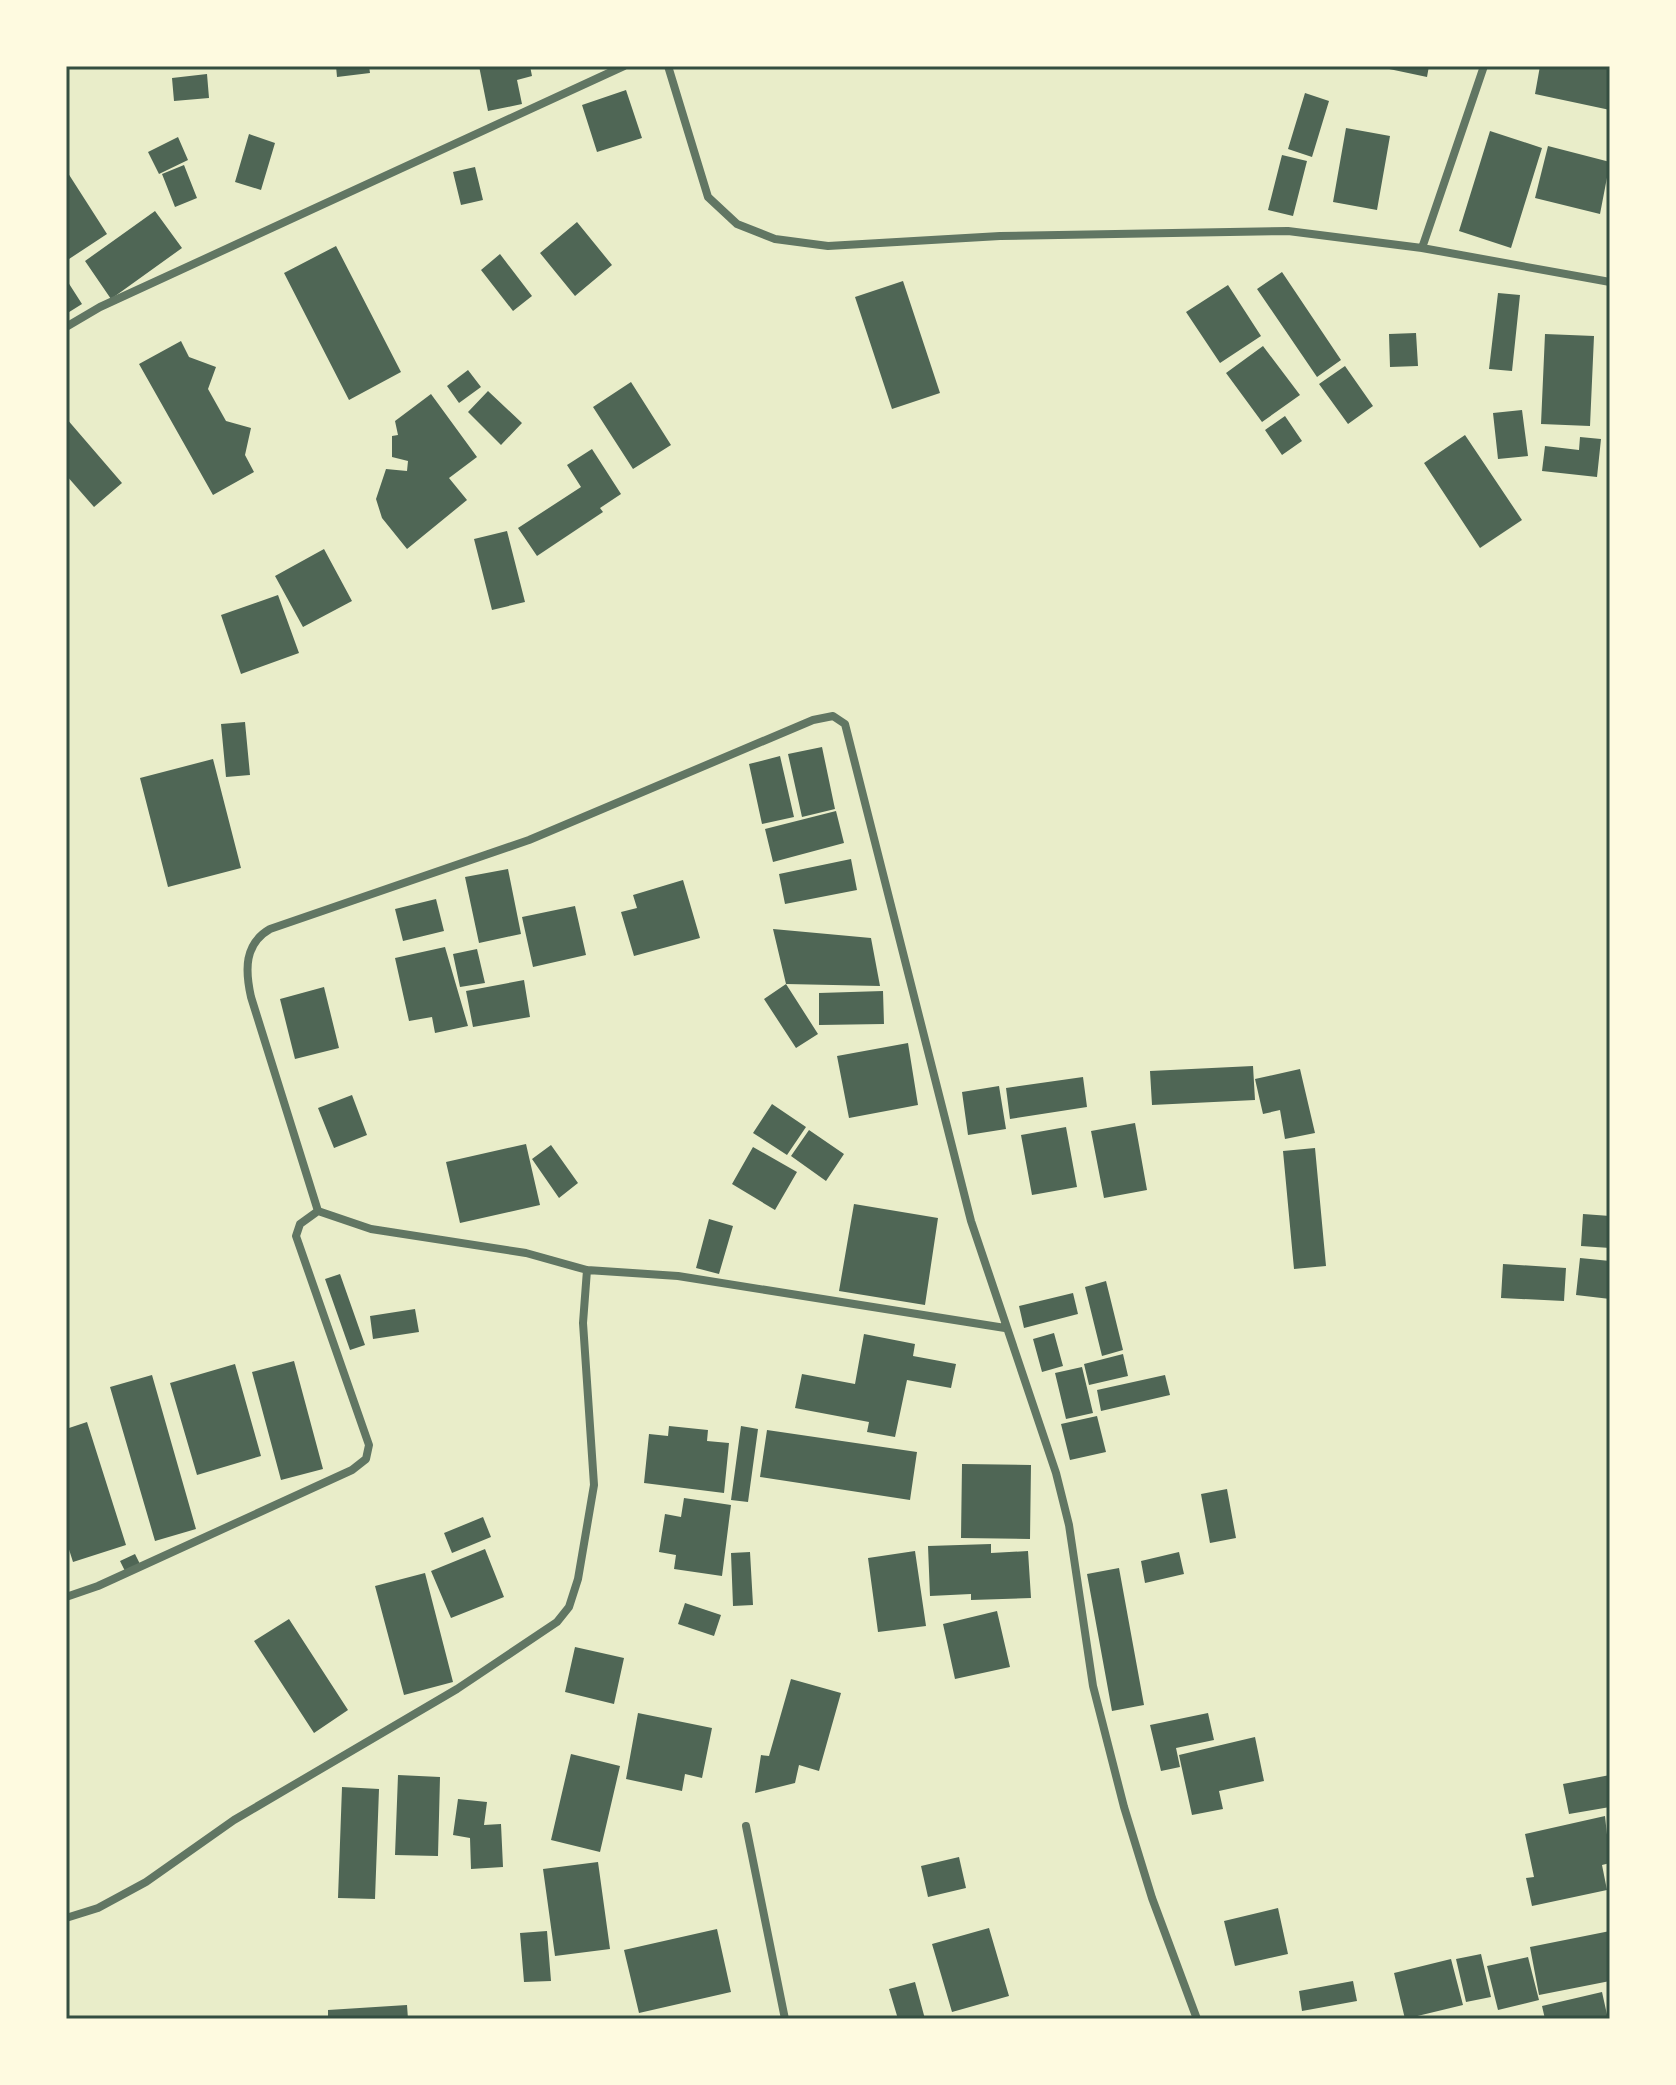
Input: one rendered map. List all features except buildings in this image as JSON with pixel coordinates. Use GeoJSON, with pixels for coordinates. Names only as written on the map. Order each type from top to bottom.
{"type":"FeatureCollection","features":[{"type":"Feature","properties":{"kind":"street"},"geometry":{"type":"LineString","coordinates":[[66,327],[100,307],[624,66]]}},
{"type":"Feature","properties":{"kind":"street"},"geometry":{"type":"LineString","coordinates":[[668,66],[708,197],[737,224],[775,239],[828,246],[1000,236],[1288,231],[1422,248],[1610,282]]}},
{"type":"Feature","properties":{"kind":"street"},"geometry":{"type":"LineString","coordinates":[[1422,248],[1484,66]]}},
{"type":"Feature","properties":{"kind":"street"},"geometry":{"type":"LineString","coordinates":[[318,1211],[246,975],[248,957],[260,935],[529,840],[813,720],[833,716],[845,724],[944,1118],[1005,1328],[1056,1473],[1069,1525],[1093,1686],[1124,1807],[1152,1898],[1197,2019]]}},
{"type":"Feature","properties":{"kind":"street"},"geometry":{"type":"LineString","coordinates":[[318,1211],[371,1229],[526,1253],[587,1270],[678,1276],[1005,1328]]}},
{"type":"Feature","properties":{"kind":"street"},"geometry":{"type":"LineString","coordinates":[[66,1597],[98,1586],[338,1476],[366,1459],[369,1445],[296,1236],[300,1224],[318,1211]]}},
{"type":"Feature","properties":{"kind":"street"},"geometry":{"type":"LineString","coordinates":[[66,1918],[98,1908],[146,1882],[234,1820],[457,1689],[557,1622],[569,1607],[578,1579],[594,1485],[583,1323],[587,1270]]}},
{"type":"Feature","properties":{"kind":"street"},"geometry":{"type":"LineString","coordinates":[[746,1826],[785,2019]]}}]}
